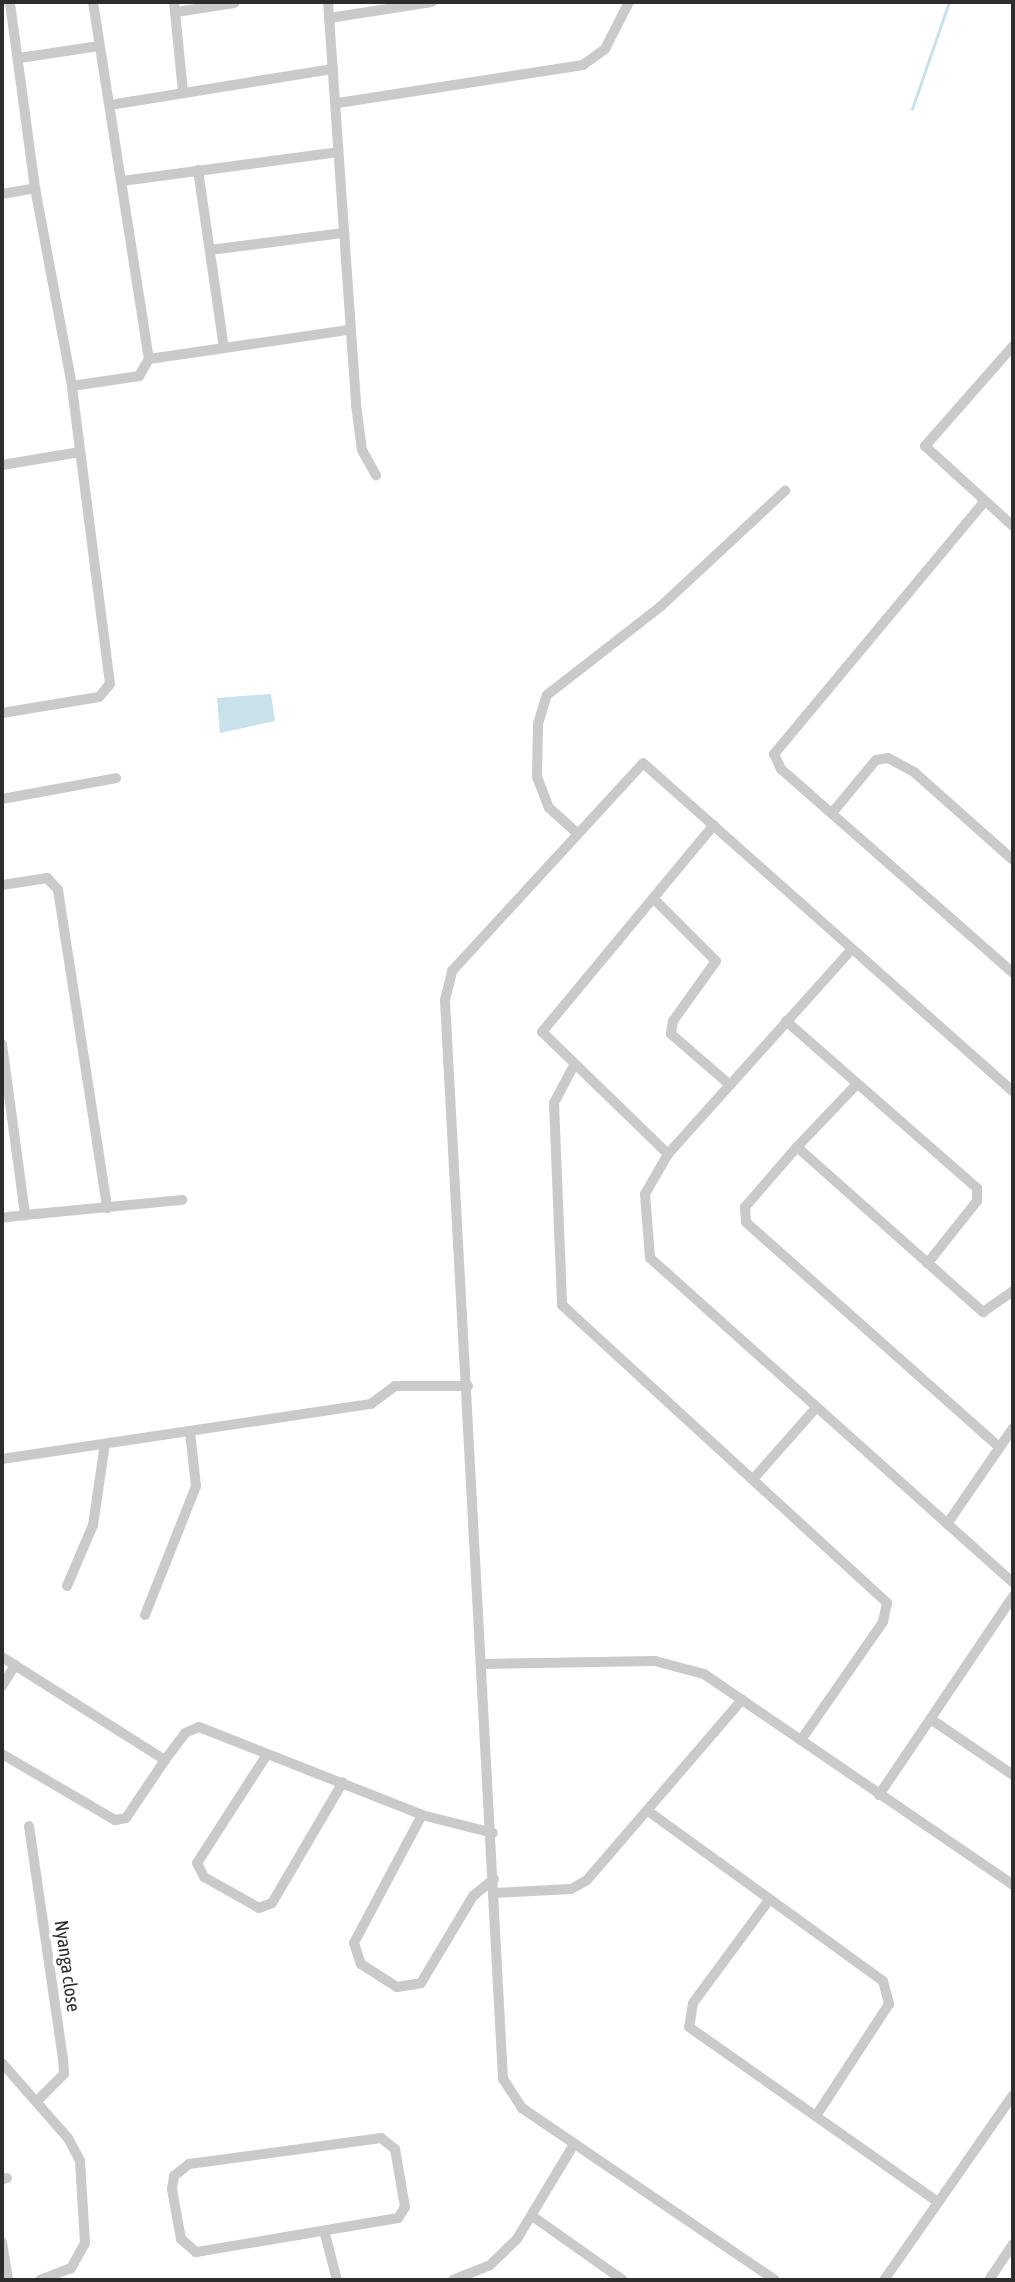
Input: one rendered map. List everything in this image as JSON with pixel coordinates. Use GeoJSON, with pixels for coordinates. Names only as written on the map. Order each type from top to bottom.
{"type":"FeatureCollection","features":[{"type":"Feature","properties":{"kind":"street"},"geometry":{"type":"LineString","coordinates":[[72,386],[139,376],[149,359],[93,2]]}},
{"type":"Feature","properties":{"kind":"street"},"geometry":{"type":"LineString","coordinates":[[328,2],[338,103],[338,152],[349,330],[362,450],[376,475]]}},
{"type":"Feature","properties":{"kind":"street"},"geometry":{"type":"LineString","coordinates":[[329,18],[432,2]]}},
{"type":"Feature","properties":{"kind":"street"},"geometry":{"type":"LineString","coordinates":[[338,103],[583,65],[605,49],[629,2]]}},
{"type":"Feature","properties":{"kind":"street"},"geometry":{"type":"LineString","coordinates":[[183,92],[175,7],[234,3]]}},
{"type":"Feature","properties":{"kind":"street"},"geometry":{"type":"LineString","coordinates":[[2,713],[99,697],[110,684],[72,386],[35,188],[19,58],[7,5]]}},
{"type":"Feature","properties":{"kind":"street"},"geometry":{"type":"LineString","coordinates":[[19,58],[99,46]]}},
{"type":"Feature","properties":{"kind":"street"},"geometry":{"type":"LineString","coordinates":[[110,105],[333,69]]}},
{"type":"Feature","properties":{"kind":"street"},"geometry":{"type":"LineString","coordinates":[[122,181],[338,152]]}},
{"type":"Feature","properties":{"kind":"street"},"geometry":{"type":"LineString","coordinates":[[198,170],[225,348]]}},
{"type":"Feature","properties":{"kind":"street"},"geometry":{"type":"LineString","coordinates":[[2,194],[35,188]]}},
{"type":"Feature","properties":{"kind":"street"},"geometry":{"type":"LineString","coordinates":[[210,250],[342,233]]}},
{"type":"Feature","properties":{"kind":"street"},"geometry":{"type":"LineString","coordinates":[[149,359],[349,330]]}},
{"type":"Feature","properties":{"kind":"street"},"geometry":{"type":"LineString","coordinates":[[1013,346],[925,446],[1013,526]]}},
{"type":"Feature","properties":{"kind":"street"},"geometry":{"type":"LineString","coordinates":[[2,465],[80,452]]}},
{"type":"Feature","properties":{"kind":"street"},"geometry":{"type":"LineString","coordinates":[[577,833],[549,808],[537,777],[538,724],[548,695],[660,607],[785,491]]}},
{"type":"Feature","properties":{"kind":"street"},"geometry":{"type":"LineString","coordinates":[[984,502],[777,744],[781,769],[1013,973]]}},
{"type":"Feature","properties":{"kind":"street"},"geometry":{"type":"LineString","coordinates":[[832,813],[876,760],[888,758],[914,772],[1013,859]]}},
{"type":"Feature","properties":{"kind":"street"},"geometry":{"type":"LineString","coordinates":[[775,2280],[522,2108],[503,2078],[493,1833],[444,1000],[452,971],[643,763],[1013,1090]]}},
{"type":"Feature","properties":{"kind":"street"},"geometry":{"type":"LineString","coordinates":[[2,799],[116,778]]}},
{"type":"Feature","properties":{"kind":"street"},"geometry":{"type":"LineString","coordinates":[[668,1154],[573,1067],[542,1032],[714,825]]}},
{"type":"Feature","properties":{"kind":"street"},"geometry":{"type":"LineString","coordinates":[[2,885],[47,878],[58,890],[107,1208]]}},
{"type":"Feature","properties":{"kind":"street"},"geometry":{"type":"LineString","coordinates":[[653,898],[716,961],[673,1021],[671,1034],[730,1085]]}},
{"type":"Feature","properties":{"kind":"street"},"geometry":{"type":"LineString","coordinates":[[852,949],[668,1154],[645,1194],[650,1258],[815,1409],[1013,1583]]}},
{"type":"Feature","properties":{"kind":"street"},"geometry":{"type":"LineString","coordinates":[[786,1021],[977,1188],[976,1201],[927,1264]]}},
{"type":"Feature","properties":{"kind":"street"},"geometry":{"type":"LineString","coordinates":[[2,1044],[7,1119],[25,1215]]}},
{"type":"Feature","properties":{"kind":"street"},"geometry":{"type":"LineString","coordinates":[[573,1067],[554,1103],[562,1305],[755,1477],[887,1603],[883,1622],[801,1740]]}},
{"type":"Feature","properties":{"kind":"street"},"geometry":{"type":"LineString","coordinates":[[857,1084],[745,1207],[746,1222],[998,1446]]}},
{"type":"Feature","properties":{"kind":"street"},"geometry":{"type":"LineString","coordinates":[[797,1147],[983,1312],[1013,1291]]}},
{"type":"Feature","properties":{"kind":"street"},"geometry":{"type":"LineString","coordinates":[[2,1218],[182,1200]]}},
{"type":"Feature","properties":{"kind":"street"},"geometry":{"type":"LineString","coordinates":[[2,1459],[371,1404],[395,1386],[468,1387]]}},
{"type":"Feature","properties":{"kind":"street"},"geometry":{"type":"LineString","coordinates":[[755,1477],[815,1409]]}},
{"type":"Feature","properties":{"kind":"street"},"geometry":{"type":"LineString","coordinates":[[947,1524],[998,1446],[1013,1428]]}},
{"type":"Feature","properties":{"kind":"street"},"geometry":{"type":"LineString","coordinates":[[145,1615],[197,1486],[190,1432]]}},
{"type":"Feature","properties":{"kind":"street"},"geometry":{"type":"LineString","coordinates":[[67,1586],[93,1525],[105,1444]]}},
{"type":"Feature","properties":{"kind":"street"},"geometry":{"type":"LineString","coordinates":[[878,1795],[932,1720],[1013,1596]]}},
{"type":"Feature","properties":{"kind":"street"},"geometry":{"type":"LineString","coordinates":[[2,1657],[165,1760]]}},
{"type":"Feature","properties":{"kind":"street"},"geometry":{"type":"LineString","coordinates":[[483,1664],[667,1663],[704,1674],[1013,1885]]}},
{"type":"Feature","properties":{"kind":"street"},"geometry":{"type":"LineString","coordinates":[[2,1686],[15,1665]]}},
{"type":"Feature","properties":{"kind":"street"},"geometry":{"type":"LineString","coordinates":[[494,1894],[571,1889],[587,1880],[743,1700]]}},
{"type":"Feature","properties":{"kind":"street"},"geometry":{"type":"LineString","coordinates":[[932,1720],[1013,1775]]}},
{"type":"Feature","properties":{"kind":"street"},"geometry":{"type":"LineString","coordinates":[[2,1754],[115,1820],[126,1818],[185,1732],[200,1727],[266,1756],[343,1782],[422,1815],[493,1833]]}},
{"type":"Feature","properties":{"kind":"street"},"geometry":{"type":"LineString","coordinates":[[266,1756],[197,1863],[204,1877],[259,1908],[272,1903],[343,1782]]}},
{"type":"Feature","properties":{"kind":"street"},"geometry":{"type":"LineString","coordinates":[[648,1811],[883,1981],[889,1993],[889,2004],[816,2116]]}},
{"type":"Feature","properties":{"kind":"street"},"geometry":{"type":"LineString","coordinates":[[422,1815],[354,1943],[361,1964],[397,1987],[421,1983],[473,1896],[494,1879]]}},
{"type":"Feature","properties":{"kind":"street","name":"Nyanga close"},"geometry":{"type":"LineString","coordinates":[[29,1825],[64,2074],[37,2101]]}},
{"type":"Feature","properties":{"kind":"street"},"geometry":{"type":"LineString","coordinates":[[769,1900],[692,2003],[690,2027],[938,2202]]}},
{"type":"Feature","properties":{"kind":"street"},"geometry":{"type":"LineString","coordinates":[[2,2063],[37,2101],[80,2161],[85,2232],[71,2268],[40,2280]]}},
{"type":"Feature","properties":{"kind":"street"},"geometry":{"type":"LineString","coordinates":[[884,2280],[1013,2095]]}},
{"type":"Feature","properties":{"kind":"street"},"geometry":{"type":"LineString","coordinates":[[389,2141],[402,2214],[324,2234],[188,2250],[177,2225],[174,2176],[189,2164],[389,2141]]}},
{"type":"Feature","properties":{"kind":"street"},"geometry":{"type":"LineString","coordinates":[[453,2280],[490,2266],[535,2218],[573,2144]]}},
{"type":"Feature","properties":{"kind":"street"},"geometry":{"type":"LineString","coordinates":[[535,2218],[623,2280]]}},
{"type":"Feature","properties":{"kind":"street"},"geometry":{"type":"LineString","coordinates":[[324,2234],[337,2280]]}},
{"type":"Feature","properties":{"kind":"street"},"geometry":{"type":"LineString","coordinates":[[2,2242],[8,2280]]}},
{"type":"Feature","properties":{"kind":"street"},"geometry":{"type":"LineString","coordinates":[[989,2280],[1013,2244]]}},
{"type":"Feature","properties":{"kind":"water"},"geometry":{"type":"Polygon","coordinates":[[[271,694],[275,721],[220,733],[217,698],[271,694]]]}},
{"type":"Feature","properties":{"kind":"waterway"},"geometry":{"type":"LineString","coordinates":[[912,109],[949,2]]}}]}
